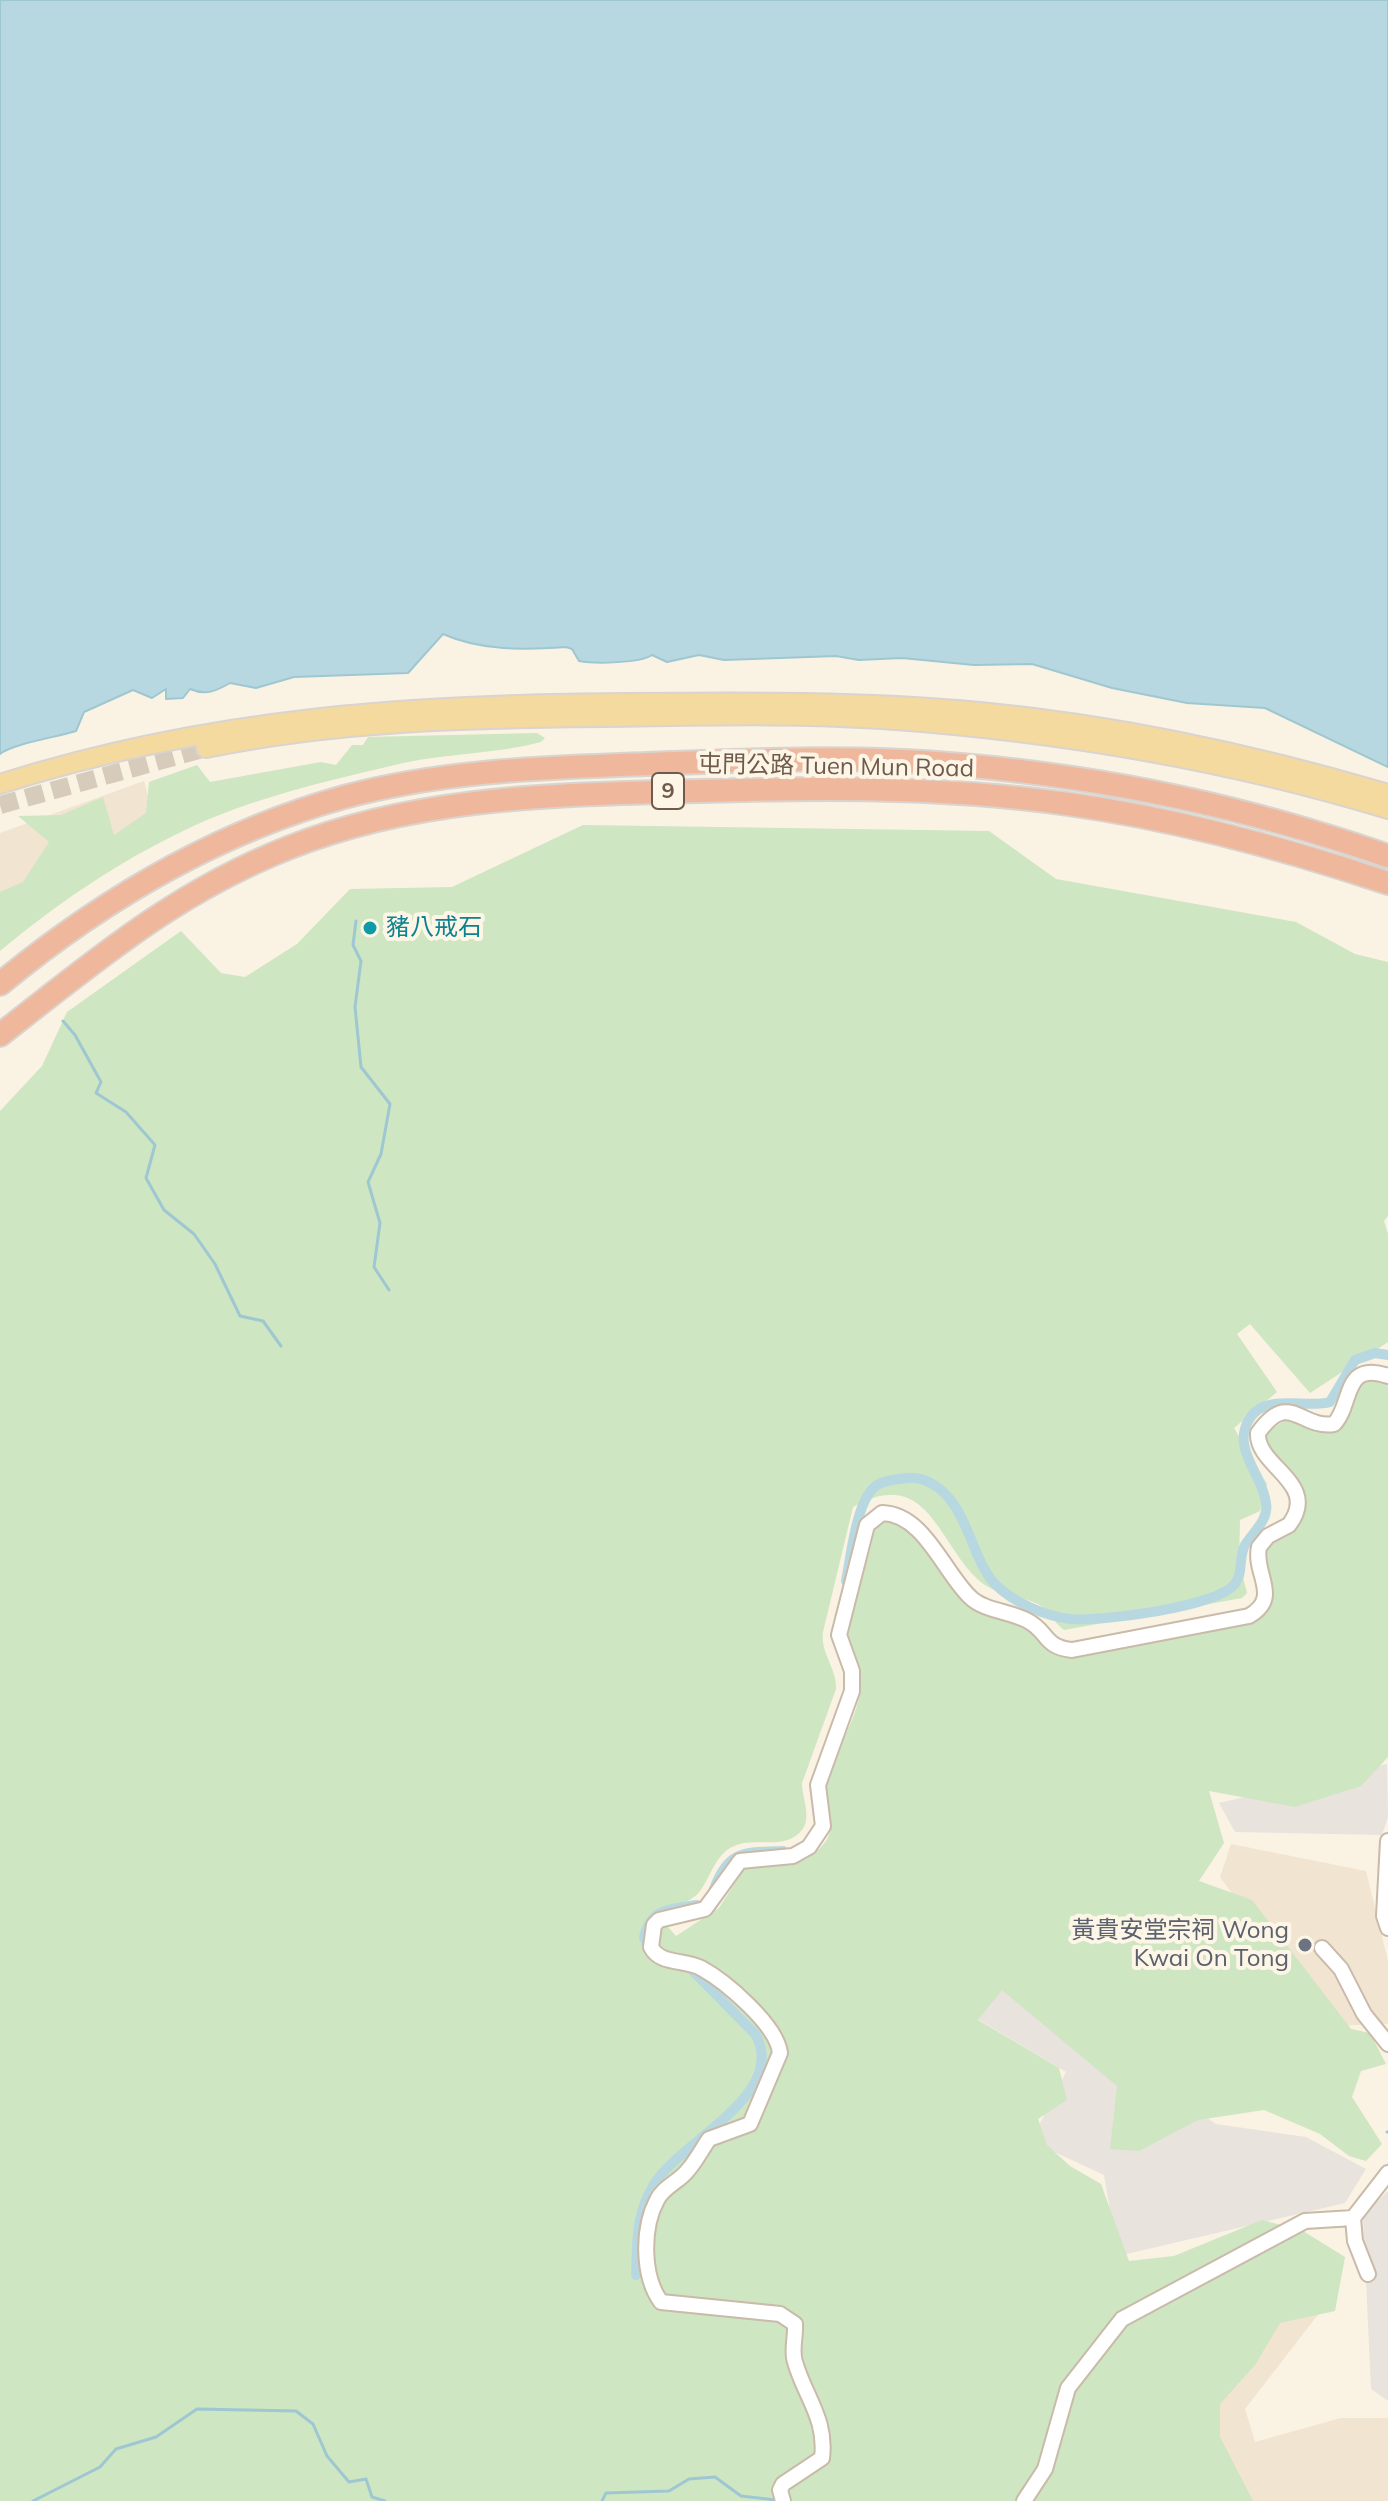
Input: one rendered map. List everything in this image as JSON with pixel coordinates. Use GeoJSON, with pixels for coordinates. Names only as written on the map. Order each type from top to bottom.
{"type":"FeatureCollection","features":[{"type":"Feature","properties":{"kind":"highway","name":"屯門公路 Tuen Mun Road"},"geometry":{"type":"LineString","coordinates":[[0,984],[110,901],[189,855],[342,798],[404,783],[500,768],[712,762],[958,764],[1177,795],[1290,822],[1388,856]]}},
{"type":"Feature","properties":{"kind":"highway","name":"屯門公路 Tuen Mun Road"},"geometry":{"type":"LineString","coordinates":[[0,1035],[152,917],[213,881],[289,847],[349,827],[417,810],[496,800],[738,790],[959,793],[1067,804],[1169,821],[1281,847],[1388,883]]}},
{"type":"Feature","properties":{"kind":"main road"},"geometry":{"type":"LineString","coordinates":[[206,748],[407,721],[547,710],[785,702],[981,712],[1210,749],[1388,794]]}},
{"type":"Feature","properties":{"kind":"main road"},"geometry":{"type":"LineString","coordinates":[[0,784],[56,766],[215,731],[412,707],[879,719],[981,728],[1208,763],[1305,785],[1388,809]]}},
{"type":"Feature","properties":{"kind":"street"},"geometry":{"type":"LineString","coordinates":[[783,2501],[780,2490],[783,2484],[822,2458],[823,2445],[821,2420],[793,2355],[795,2324],[780,2314],[661,2302],[648,2267],[647,2231],[656,2201],[668,2186],[687,2172],[709,2139],[742,2130],[754,2119],[780,2053],[779,2044],[761,2017],[706,1972],[659,1957],[651,1947],[654,1925],[659,1920],[705,1909],[740,1861],[793,1856],[809,1847],[819,1835],[824,1821],[818,1785],[848,1710],[852,1691],[852,1671],[839,1645],[839,1635],[867,1525],[882,1513],[903,1517],[970,1597],[1029,1621],[1057,1648],[1072,1650],[1249,1616],[1261,1607],[1266,1595],[1259,1547],[1268,1536],[1289,1525],[1296,1508],[1292,1483],[1262,1451],[1258,1433],[1273,1417],[1288,1411],[1315,1423],[1334,1424],[1341,1414],[1345,1395],[1360,1377],[1376,1372],[1388,1376]]}},
{"type":"Feature","properties":{"kind":"street"},"geometry":{"type":"LineString","coordinates":[[1388,1841],[1384,1916],[1388,1928]]}},
{"type":"Feature","properties":{"kind":"street"},"geometry":{"type":"LineString","coordinates":[[1322,1948],[1341,1969],[1364,2014],[1388,2044]]}},
{"type":"Feature","properties":{"kind":"street"},"geometry":{"type":"LineString","coordinates":[[1368,2274],[1355,2241],[1353,2218],[1388,2173]]}},
{"type":"Feature","properties":{"kind":"street"},"geometry":{"type":"LineString","coordinates":[[1024,2501],[1045,2469],[1068,2388],[1122,2319],[1305,2221],[1353,2218]]}},
{"type":"Feature","properties":{"kind":"shaded area"},"geometry":{"type":"Polygon","coordinates":[[[144,781],[154,818],[0,932],[0,833],[144,781]]]}},
{"type":"Feature","properties":{"kind":"shaded area"},"geometry":{"type":"Polygon","coordinates":[[[1387,1764],[1388,1817],[1382,1835],[1235,1832],[1219,1803],[1387,1764]]]}},
{"type":"Feature","properties":{"kind":"shaded area"},"geometry":{"type":"Polygon","coordinates":[[[1231,1844],[1366,1871],[1388,1961],[1388,2024],[1329,2026],[1220,1877],[1231,1844]]]}},
{"type":"Feature","properties":{"kind":"shaded area"},"geometry":{"type":"Polygon","coordinates":[[[1005,1979],[1216,2124],[1306,2137],[1366,2169],[1345,2203],[1118,2256],[1104,2175],[1031,2141],[1066,2072],[939,1996],[1005,1979]]]}},
{"type":"Feature","properties":{"kind":"shaded area"},"geometry":{"type":"Polygon","coordinates":[[[1388,2191],[1388,2401],[1371,2389],[1363,2215],[1388,2191]]]}},
{"type":"Feature","properties":{"kind":"shaded area"},"geometry":{"type":"Polygon","coordinates":[[[1311,2277],[1327,2303],[1245,2409],[1255,2442],[1341,2418],[1388,2418],[1388,2501],[1223,2501],[1204,2413],[1311,2277]]]}},
{"type":"Feature","properties":{"kind":"green space"},"geometry":{"type":"Polygon","coordinates":[[[537,733],[545,738],[541,742],[403,763],[291,791],[209,819],[111,870],[0,951],[0,892],[23,882],[49,842],[18,816],[61,815],[103,797],[114,835],[146,813],[149,782],[197,765],[210,782],[321,762],[336,765],[352,745],[363,745],[368,737],[537,733]]]}},
{"type":"Feature","properties":{"kind":"green space"},"geometry":{"type":"Polygon","coordinates":[[[583,825],[989,831],[1056,879],[1296,922],[1355,954],[1388,962],[1388,1216],[1384,1221],[1388,1234],[1388,1342],[1310,1393],[1250,1324],[1237,1334],[1277,1392],[1234,1428],[1267,1484],[1260,1511],[1240,1520],[1239,1561],[1247,1593],[1242,1598],[1064,1630],[1038,1604],[985,1585],[969,1570],[931,1517],[917,1503],[900,1496],[879,1496],[853,1507],[823,1632],[836,1689],[802,1783],[805,1825],[795,1837],[787,1840],[750,1842],[732,1847],[717,1861],[696,1895],[657,1915],[676,1936],[719,1908],[744,1869],[781,1866],[807,1859],[829,1836],[827,1786],[856,1709],[861,1681],[848,1635],[876,1522],[883,1518],[909,1532],[965,1600],[1030,1629],[1047,1647],[1061,1654],[1073,1656],[1258,1617],[1270,1599],[1271,1591],[1264,1550],[1271,1541],[1293,1529],[1301,1496],[1295,1477],[1272,1450],[1264,1435],[1289,1417],[1328,1431],[1345,1402],[1359,1387],[1377,1380],[1388,1382],[1388,1757],[1361,1786],[1295,1807],[1209,1791],[1224,1843],[1199,1881],[1252,1900],[1351,2029],[1370,2033],[1386,2064],[1361,2071],[1352,2097],[1382,2144],[1366,2161],[1349,2156],[1320,2134],[1264,2110],[1198,2120],[1139,2151],[1110,2149],[1117,2086],[1002,1990],[978,2020],[1059,2068],[1067,2100],[1038,2119],[1047,2145],[1070,2166],[1101,2184],[1129,2261],[1174,2256],[1262,2220],[1303,2231],[1345,2257],[1335,2311],[1280,2323],[1255,2365],[1220,2404],[1220,2437],[1253,2501],[0,2501],[0,1111],[42,1066],[67,1012],[181,931],[221,973],[245,977],[297,944],[350,889],[452,887],[583,825]]]}},
{"type":"Feature","properties":{"kind":"water"},"geometry":{"type":"Polygon","coordinates":[[[0,0],[1388,0],[1388,767],[1265,708],[1187,703],[1112,688],[1032,664],[974,665],[902,658],[859,660],[836,656],[724,660],[699,655],[667,662],[652,655],[628,661],[596,662],[579,661],[572,649],[566,647],[519,649],[488,646],[443,634],[408,673],[294,677],[256,688],[230,683],[211,692],[190,689],[183,698],[166,699],[166,689],[152,698],[133,690],[84,712],[76,731],[24,744],[0,754],[0,0]]]}},
{"type":"Feature","properties":{"kind":"waterway"},"geometry":{"type":"LineString","coordinates":[[356,921],[353,945],[361,961],[355,1007],[361,1067],[390,1104],[381,1154],[368,1182],[380,1223],[374,1267],[389,1290]]}},
{"type":"Feature","properties":{"kind":"waterway"},"geometry":{"type":"LineString","coordinates":[[63,1021],[75,1035],[101,1082],[96,1093],[126,1112],[155,1145],[146,1178],[164,1210],[194,1234],[215,1264],[240,1316],[263,1321],[281,1346]]}},
{"type":"Feature","properties":{"kind":"waterway"},"geometry":{"type":"LineString","coordinates":[[846,1581],[859,1515],[870,1492],[884,1482],[914,1478],[932,1484],[952,1502],[994,1583],[1019,1602],[1040,1611],[1070,1619],[1106,1618],[1182,1606],[1223,1593],[1237,1580],[1245,1545],[1263,1520],[1266,1509],[1264,1493],[1245,1451],[1245,1429],[1250,1418],[1266,1406],[1330,1402],[1355,1360],[1375,1353],[1388,1355]]}},
{"type":"Feature","properties":{"kind":"waterway"},"geometry":{"type":"LineString","coordinates":[[714,1889],[726,1866],[740,1855],[783,1851]]}},
{"type":"Feature","properties":{"kind":"waterway"},"geometry":{"type":"LineString","coordinates":[[651,1954],[644,1937],[652,1920],[664,1911],[697,1905]]}},
{"type":"Feature","properties":{"kind":"waterway"},"geometry":{"type":"LineString","coordinates":[[636,2275],[640,2218],[653,2186],[666,2169],[744,2098],[757,2078],[762,2057],[756,2035],[688,1966]]}},
{"type":"Feature","properties":{"kind":"waterway"},"geometry":{"type":"LineString","coordinates":[[33,2501],[100,2467],[116,2449],[156,2437],[197,2409],[296,2411],[313,2424],[327,2456],[349,2482],[366,2479],[372,2497],[385,2501]]}},
{"type":"Feature","properties":{"kind":"waterway"},"geometry":{"type":"LineString","coordinates":[[602,2501],[606,2493],[669,2491],[689,2479],[715,2477],[741,2496],[776,2500]]}},
{"type":"Feature","properties":{"kind":"tunnel"},"geometry":{"type":"LineString","coordinates":[[0,805],[206,748]]}},
{"type":"Feature","properties":{"kind":"place","name":"豬八戒石"},"geometry":{"type":"Point","coordinates":[370,928]}},
{"type":"Feature","properties":{"kind":"place","name":"黃貴安堂宗祠 Wong Kwai On Tong"},"geometry":{"type":"Point","coordinates":[1305,1945]}}]}
